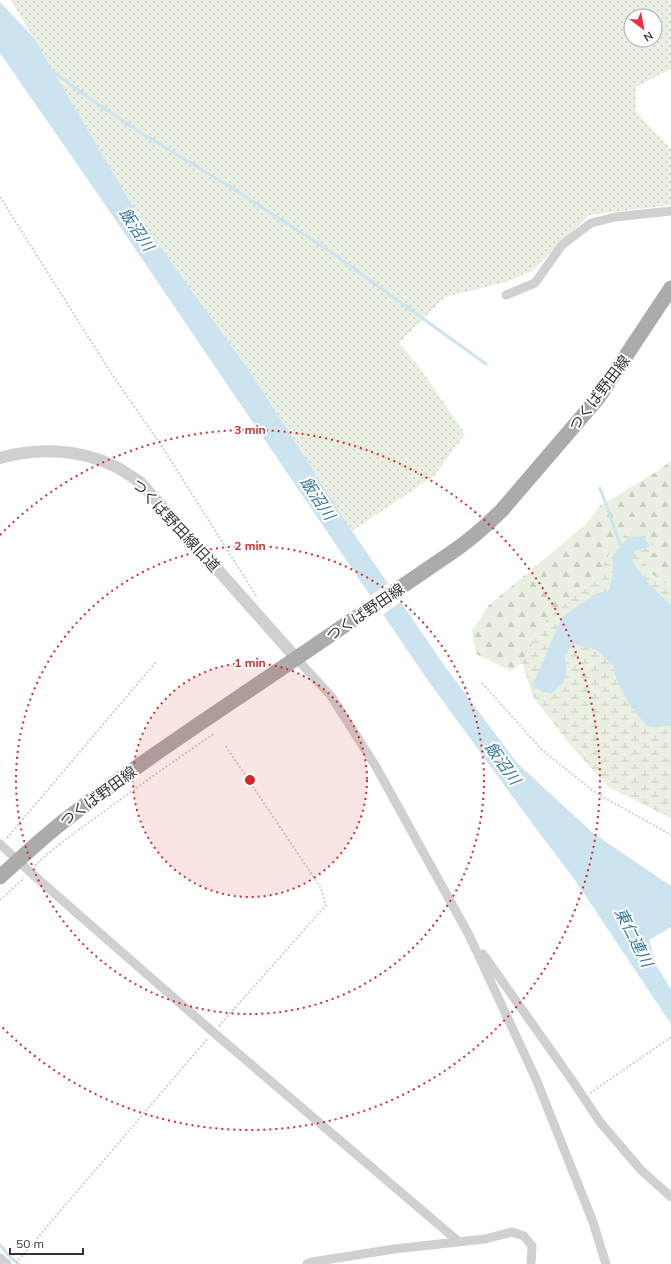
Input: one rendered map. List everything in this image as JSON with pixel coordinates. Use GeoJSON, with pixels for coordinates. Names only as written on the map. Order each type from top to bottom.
{"type":"FeatureCollection","features":[{"type":"Feature","properties":{"kind":"main road","name":"つくば野田線"},"geometry":{"type":"LineString","coordinates":[[0,877],[29,850],[76,812],[149,759],[469,540],[502,510],[598,398],[671,288]]}},
{"type":"Feature","properties":{"kind":"street"},"geometry":{"type":"LineString","coordinates":[[506,295],[534,283],[562,245],[590,224],[615,216],[671,211]]}},
{"type":"Feature","properties":{"kind":"street","name":"つくば野田線旧道"},"geometry":{"type":"LineString","coordinates":[[0,458],[25,452],[68,452],[95,458],[115,466],[140,482],[296,658]]}},
{"type":"Feature","properties":{"kind":"street"},"geometry":{"type":"LineString","coordinates":[[296,658],[331,696],[371,759],[469,935],[536,1079],[593,1222],[606,1264]]}},
{"type":"Feature","properties":{"kind":"street"},"geometry":{"type":"LineString","coordinates":[[0,845],[217,1036],[459,1242]]}},
{"type":"Feature","properties":{"kind":"street"},"geometry":{"type":"LineString","coordinates":[[469,935],[600,1122],[641,1170],[671,1197]]}},
{"type":"Feature","properties":{"kind":"street"},"geometry":{"type":"LineString","coordinates":[[307,1264],[394,1249],[485,1239],[512,1232],[524,1236],[532,1246],[531,1264]]}},
{"type":"Feature","properties":{"kind":"street"},"geometry":{"type":"LineString","coordinates":[[0,1258],[7,1264]]}},
{"type":"Feature","properties":{"kind":"path"},"geometry":{"type":"LineString","coordinates":[[0,197],[113,376],[161,445],[258,598]]}},
{"type":"Feature","properties":{"kind":"path"},"geometry":{"type":"LineString","coordinates":[[0,845],[156,662]]}},
{"type":"Feature","properties":{"kind":"path"},"geometry":{"type":"LineString","coordinates":[[482,683],[543,751],[596,794],[671,835]]}},
{"type":"Feature","properties":{"kind":"path"},"geometry":{"type":"LineString","coordinates":[[0,900],[30,872],[44,856],[173,761],[215,733]]}},
{"type":"Feature","properties":{"kind":"path"},"geometry":{"type":"LineString","coordinates":[[583,1097],[671,1037]]}},
{"type":"Feature","properties":{"kind":"green space"},"geometry":{"type":"Polygon","coordinates":[[[11,0],[671,0],[671,69],[636,87],[636,112],[671,149],[671,205],[589,215],[532,271],[506,282],[445,297],[399,343],[418,365],[465,434],[434,476],[352,531],[251,373],[141,220],[11,0]]]}},
{"type":"Feature","properties":{"kind":"green space"},"geometry":{"type":"Polygon","coordinates":[[[671,461],[671,587],[651,574],[643,558],[659,550],[611,551],[597,576],[545,621],[522,663],[511,671],[476,654],[472,631],[489,605],[586,524],[600,506],[656,472],[671,461]]]}},
{"type":"Feature","properties":{"kind":"green space"},"geometry":{"type":"Polygon","coordinates":[[[628,531],[642,533],[659,550],[643,559],[651,574],[671,587],[671,605],[649,584],[633,562],[633,551],[650,546],[613,555],[613,574],[609,590],[595,594],[532,686],[567,671],[565,656],[573,644],[597,650],[613,666],[616,679],[629,704],[646,726],[671,726],[671,818],[608,787],[568,742],[533,697],[522,663],[545,621],[597,576],[611,551],[628,531]]]}},
{"type":"Feature","properties":{"kind":"water","name":"東仁連川"},"geometry":{"type":"Polygon","coordinates":[[[0,2],[33,37],[141,220],[251,373],[352,531],[446,668],[517,763],[593,833],[671,886],[671,927],[649,940],[656,965],[671,989],[671,1024],[575,880],[429,682],[104,203],[0,53],[0,2]]]}},
{"type":"Feature","properties":{"kind":"water"},"geometry":{"type":"Polygon","coordinates":[[[643,536],[650,546],[634,551],[633,562],[649,584],[671,605],[671,726],[646,726],[629,704],[616,679],[613,666],[597,650],[573,644],[565,656],[566,678],[561,685],[551,694],[532,687],[562,617],[595,594],[609,590],[613,574],[613,555],[629,537],[643,536]]]}},
{"type":"Feature","properties":{"kind":"pier"},"geometry":{"type":"Polygon","coordinates":[[[389,582],[402,601],[381,616],[369,597],[389,582]]]}},
{"type":"Feature","properties":{"kind":"waterway","name":"飯沼川"},"geometry":{"type":"LineString","coordinates":[[52,71],[138,131],[229,186],[328,250],[486,364]]}},
{"type":"Feature","properties":{"kind":"waterway","name":"飯沼川"},"geometry":{"type":"LineString","coordinates":[[600,488],[622,549]]}},
{"type":"Feature","properties":{"kind":"waterway"},"geometry":{"type":"LineString","coordinates":[[0,1245],[11,1258],[19,1264]]}}]}
